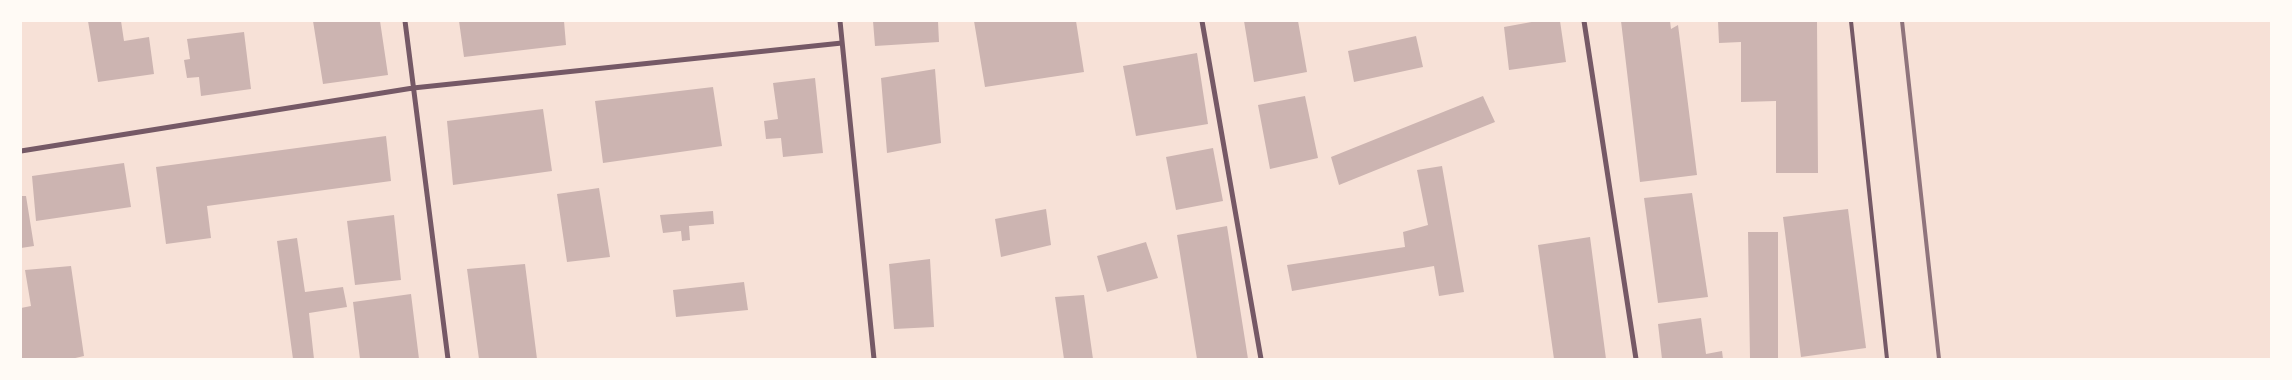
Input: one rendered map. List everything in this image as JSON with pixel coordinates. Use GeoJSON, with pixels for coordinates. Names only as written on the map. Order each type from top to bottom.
{"type":"FeatureCollection","features":[{"type":"Feature","properties":{"kind":"street"},"geometry":{"type":"LineString","coordinates":[[405,21],[448,359]]}},
{"type":"Feature","properties":{"kind":"street"},"geometry":{"type":"LineString","coordinates":[[840,21],[874,359]]}},
{"type":"Feature","properties":{"kind":"street"},"geometry":{"type":"LineString","coordinates":[[1202,21],[1261,359]]}},
{"type":"Feature","properties":{"kind":"street"},"geometry":{"type":"LineString","coordinates":[[1584,21],[1636,359]]}},
{"type":"Feature","properties":{"kind":"street"},"geometry":{"type":"LineString","coordinates":[[21,151],[413,88],[842,43]]}},
{"type":"Feature","properties":{"kind":"lane"},"geometry":{"type":"LineString","coordinates":[[1851,21],[1887,359]]}},
{"type":"Feature","properties":{"kind":"building"},"geometry":{"type":"Polygon","coordinates":[[[88,21],[121,21],[124,41],[149,37],[154,74],[98,82],[88,21]]]}},
{"type":"Feature","properties":{"kind":"building"},"geometry":{"type":"Polygon","coordinates":[[[313,21],[380,21],[388,75],[323,84],[313,21]]]}},
{"type":"Feature","properties":{"kind":"building"},"geometry":{"type":"Polygon","coordinates":[[[459,21],[564,21],[566,45],[464,57],[459,21]]]}},
{"type":"Feature","properties":{"kind":"building"},"geometry":{"type":"Polygon","coordinates":[[[873,21],[938,21],[939,42],[875,46],[873,21]]]}},
{"type":"Feature","properties":{"kind":"building"},"geometry":{"type":"Polygon","coordinates":[[[974,21],[1076,21],[1084,72],[985,87],[974,21]]]}},
{"type":"Feature","properties":{"kind":"building"},"geometry":{"type":"Polygon","coordinates":[[[1244,21],[1298,21],[1307,72],[1254,82],[1244,21]]]}},
{"type":"Feature","properties":{"kind":"building"},"geometry":{"type":"Polygon","coordinates":[[[1537,21],[1560,21],[1566,62],[1509,70],[1504,27],[1537,21]]]}},
{"type":"Feature","properties":{"kind":"building"},"geometry":{"type":"Polygon","coordinates":[[[1621,21],[1670,21],[1671,29],[1678,25],[1697,175],[1640,182],[1621,21]]]}},
{"type":"Feature","properties":{"kind":"building"},"geometry":{"type":"Polygon","coordinates":[[[1718,21],[1817,21],[1818,173],[1776,173],[1776,101],[1741,102],[1741,42],[1719,43],[1718,21]]]}},
{"type":"Feature","properties":{"kind":"building"},"geometry":{"type":"Polygon","coordinates":[[[244,32],[251,89],[201,96],[199,77],[187,78],[184,60],[190,59],[187,39],[244,32]]]}},
{"type":"Feature","properties":{"kind":"building"},"geometry":{"type":"Polygon","coordinates":[[[1416,36],[1423,67],[1354,82],[1348,51],[1416,36]]]}},
{"type":"Feature","properties":{"kind":"building"},"geometry":{"type":"Polygon","coordinates":[[[1197,53],[1208,124],[1136,136],[1123,66],[1197,53]]]}},
{"type":"Feature","properties":{"kind":"building"},"geometry":{"type":"Polygon","coordinates":[[[935,69],[941,143],[887,153],[881,78],[935,69]]]}},
{"type":"Feature","properties":{"kind":"building"},"geometry":{"type":"Polygon","coordinates":[[[815,78],[823,153],[783,157],[781,138],[766,139],[764,121],[778,119],[773,83],[815,78]]]}},
{"type":"Feature","properties":{"kind":"building"},"geometry":{"type":"Polygon","coordinates":[[[713,87],[722,146],[603,163],[595,101],[713,87]]]}},
{"type":"Feature","properties":{"kind":"building"},"geometry":{"type":"Polygon","coordinates":[[[1305,96],[1318,158],[1270,169],[1258,105],[1305,96]]]}},
{"type":"Feature","properties":{"kind":"building"},"geometry":{"type":"Polygon","coordinates":[[[1483,96],[1495,122],[1339,185],[1331,157],[1483,96]]]}},
{"type":"Feature","properties":{"kind":"building"},"geometry":{"type":"Polygon","coordinates":[[[543,109],[552,171],[453,185],[447,121],[543,109]]]}},
{"type":"Feature","properties":{"kind":"building"},"geometry":{"type":"Polygon","coordinates":[[[386,136],[391,181],[207,206],[211,238],[166,244],[156,167],[386,136]]]}},
{"type":"Feature","properties":{"kind":"building"},"geometry":{"type":"Polygon","coordinates":[[[1213,148],[1223,201],[1176,210],[1166,157],[1213,148]]]}},
{"type":"Feature","properties":{"kind":"building"},"geometry":{"type":"Polygon","coordinates":[[[124,163],[131,207],[36,221],[32,176],[124,163]]]}},
{"type":"Feature","properties":{"kind":"building"},"geometry":{"type":"Polygon","coordinates":[[[1442,166],[1464,292],[1439,296],[1434,266],[1292,291],[1287,265],[1405,247],[1403,232],[1428,225],[1417,170],[1442,166]]]}},
{"type":"Feature","properties":{"kind":"building"},"geometry":{"type":"Polygon","coordinates":[[[599,188],[610,257],[567,262],[557,194],[599,188]]]}},
{"type":"Feature","properties":{"kind":"building"},"geometry":{"type":"Polygon","coordinates":[[[1692,193],[1708,297],[1658,303],[1644,198],[1692,193]]]}},
{"type":"Feature","properties":{"kind":"building"},"geometry":{"type":"Polygon","coordinates":[[[21,196],[26,196],[34,246],[21,248],[21,196]]]}},
{"type":"Feature","properties":{"kind":"building"},"geometry":{"type":"Polygon","coordinates":[[[1046,209],[1051,245],[1001,257],[995,219],[1046,209]]]}},
{"type":"Feature","properties":{"kind":"building"},"geometry":{"type":"Polygon","coordinates":[[[1848,209],[1866,348],[1801,357],[1783,217],[1848,209]]]}},
{"type":"Feature","properties":{"kind":"building"},"geometry":{"type":"Polygon","coordinates":[[[713,211],[714,224],[689,226],[690,240],[682,241],[681,231],[663,233],[660,215],[713,211]]]}},
{"type":"Feature","properties":{"kind":"building"},"geometry":{"type":"Polygon","coordinates":[[[394,215],[401,280],[355,285],[347,221],[394,215]]]}},
{"type":"Feature","properties":{"kind":"building"},"geometry":{"type":"Polygon","coordinates":[[[1227,226],[1248,359],[1197,359],[1177,235],[1227,226]]]}},
{"type":"Feature","properties":{"kind":"building"},"geometry":{"type":"Polygon","coordinates":[[[1748,232],[1778,232],[1778,359],[1750,359],[1748,232]]]}},
{"type":"Feature","properties":{"kind":"building"},"geometry":{"type":"Polygon","coordinates":[[[1590,237],[1606,359],[1554,359],[1538,245],[1590,237]]]}},
{"type":"Feature","properties":{"kind":"building"},"geometry":{"type":"Polygon","coordinates":[[[297,238],[305,292],[343,287],[347,307],[309,313],[314,359],[293,359],[277,241],[297,238]]]}},
{"type":"Feature","properties":{"kind":"building"},"geometry":{"type":"Polygon","coordinates":[[[1146,242],[1158,278],[1107,292],[1097,256],[1146,242]]]}},
{"type":"Feature","properties":{"kind":"building"},"geometry":{"type":"Polygon","coordinates":[[[930,259],[934,327],[894,329],[889,264],[930,259]]]}},
{"type":"Feature","properties":{"kind":"building"},"geometry":{"type":"Polygon","coordinates":[[[525,264],[537,359],[479,359],[467,269],[525,264]]]}},
{"type":"Feature","properties":{"kind":"building"},"geometry":{"type":"Polygon","coordinates":[[[71,266],[84,356],[71,359],[21,359],[21,308],[31,306],[25,270],[71,266]]]}},
{"type":"Feature","properties":{"kind":"building"},"geometry":{"type":"Polygon","coordinates":[[[744,282],[748,310],[676,317],[673,290],[744,282]]]}},
{"type":"Feature","properties":{"kind":"building"},"geometry":{"type":"Polygon","coordinates":[[[411,294],[419,359],[360,359],[353,302],[411,294]]]}},
{"type":"Feature","properties":{"kind":"building"},"geometry":{"type":"Polygon","coordinates":[[[1084,295],[1093,359],[1064,359],[1055,297],[1084,295]]]}},
{"type":"Feature","properties":{"kind":"building"},"geometry":{"type":"Polygon","coordinates":[[[1701,318],[1706,354],[1722,351],[1723,359],[1662,359],[1658,324],[1701,318]]]}},
{"type":"Feature","properties":{"kind":"railway"},"geometry":{"type":"LineString","coordinates":[[1902,21],[1939,359]]}}]}
